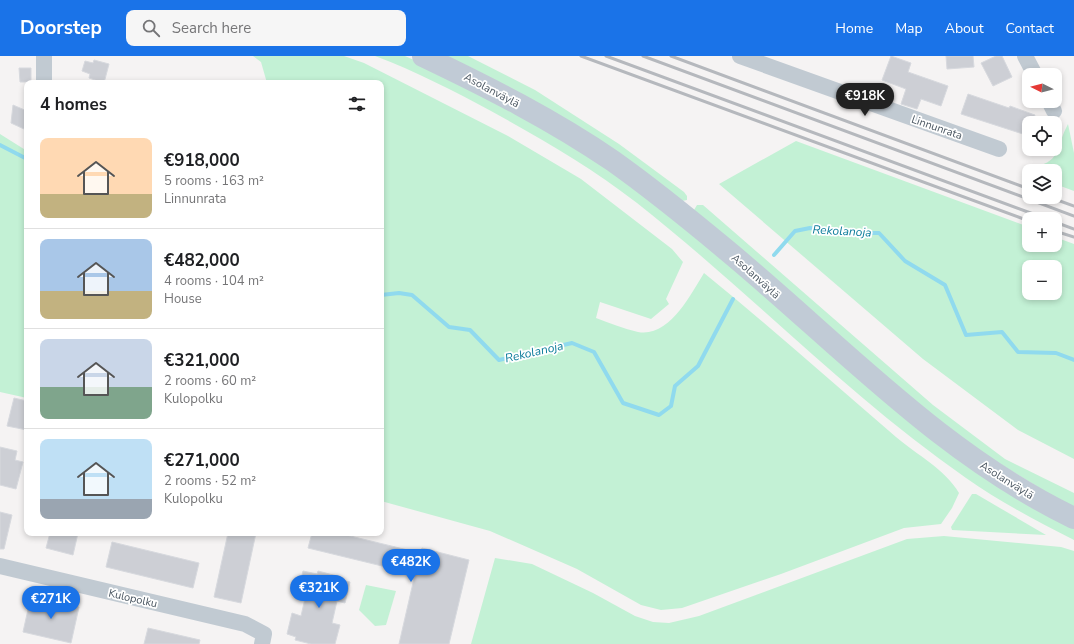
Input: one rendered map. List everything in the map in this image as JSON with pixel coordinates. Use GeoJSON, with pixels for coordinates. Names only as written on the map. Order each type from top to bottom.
{"type":"FeatureCollection","features":[{"type":"Feature","properties":{"kind":"main road","name":"Asolanväylä"},"geometry":{"type":"LineString","coordinates":[[422,56],[476,81],[538,115],[612,161],[726,249],[843,353],[964,453],[1009,483],[1074,518]]}},
{"type":"Feature","properties":{"kind":"street"},"geometry":{"type":"LineString","coordinates":[[44,56],[44,80]]}},
{"type":"Feature","properties":{"kind":"street","name":"Linnunrata"},"geometry":{"type":"LineString","coordinates":[[740,56],[999,149]]}},
{"type":"Feature","properties":{"kind":"street"},"geometry":{"type":"LineString","coordinates":[[1025,56],[1031,68]]}},
{"type":"Feature","properties":{"kind":"street","name":"Kulopolku"},"geometry":{"type":"LineString","coordinates":[[0,566],[245,624],[263,639]]}},
{"type":"Feature","properties":{"kind":"green space"},"geometry":{"type":"Polygon","coordinates":[[[253,56],[344,56],[364,63],[508,136],[581,179],[672,249],[683,262],[666,299],[669,304],[651,319],[600,302],[596,318],[622,328],[638,332],[649,332],[660,328],[678,313],[704,273],[904,444],[938,469],[953,484],[959,493],[952,508],[941,524],[904,528],[781,574],[682,608],[661,610],[641,605],[577,569],[490,531],[384,502],[384,80],[266,80],[261,62],[253,56]]]}},
{"type":"Feature","properties":{"kind":"green space"},"geometry":{"type":"Polygon","coordinates":[[[375,56],[405,56],[434,69],[474,89],[605,166],[1074,528],[1074,540],[992,495],[923,446],[881,413],[678,237],[637,203],[602,177],[547,143],[449,89],[375,56]]]}},
{"type":"Feature","properties":{"kind":"green space"},"geometry":{"type":"Polygon","coordinates":[[[445,56],[468,56],[535,90],[619,144],[684,192],[687,196],[687,200],[682,201],[445,56]]]}},
{"type":"Feature","properties":{"kind":"green space"},"geometry":{"type":"Polygon","coordinates":[[[1068,124],[1074,153],[1074,191],[1062,187],[1062,164],[1042,164],[1054,156],[1062,156],[1062,139],[1068,124]]]}},
{"type":"Feature","properties":{"kind":"green space"},"geometry":{"type":"Polygon","coordinates":[[[0,134],[24,149],[24,397],[0,392],[0,134]]]}},
{"type":"Feature","properties":{"kind":"green space"},"geometry":{"type":"Polygon","coordinates":[[[796,141],[1022,224],[1022,252],[1062,252],[1062,240],[1074,244],[1074,459],[1018,430],[923,359],[719,184],[796,141]]]}},
{"type":"Feature","properties":{"kind":"green space"},"geometry":{"type":"Polygon","coordinates":[[[697,205],[703,205],[933,405],[1005,459],[1074,493],[1074,509],[956,437],[694,210],[697,205]]]}},
{"type":"Feature","properties":{"kind":"green space"},"geometry":{"type":"Polygon","coordinates":[[[972,494],[976,494],[1046,535],[952,530],[951,527],[972,494]]]}},
{"type":"Feature","properties":{"kind":"green space"},"geometry":{"type":"Polygon","coordinates":[[[944,536],[1061,547],[1074,551],[1074,644],[471,644],[495,558],[532,564],[593,593],[635,616],[653,622],[669,623],[699,616],[907,539],[944,536]]]}},
{"type":"Feature","properties":{"kind":"green space"},"geometry":{"type":"Polygon","coordinates":[[[366,585],[396,591],[386,625],[375,626],[359,610],[366,585]]]}},
{"type":"Feature","properties":{"kind":"building"},"geometry":{"type":"Polygon","coordinates":[[[891,56],[911,63],[908,72],[948,86],[941,106],[921,99],[917,109],[901,104],[906,89],[882,80],[891,56]]]}},
{"type":"Feature","properties":{"kind":"building"},"geometry":{"type":"Polygon","coordinates":[[[946,56],[973,56],[974,67],[947,69],[946,56]]]}},
{"type":"Feature","properties":{"kind":"building"},"geometry":{"type":"Polygon","coordinates":[[[996,56],[1002,56],[1012,77],[993,86],[981,63],[996,56]]]}},
{"type":"Feature","properties":{"kind":"building"},"geometry":{"type":"Polygon","coordinates":[[[94,60],[109,64],[105,80],[95,80],[89,78],[90,74],[82,71],[85,61],[93,63],[94,60]]]}},
{"type":"Feature","properties":{"kind":"building"},"geometry":{"type":"Polygon","coordinates":[[[19,68],[31,68],[31,80],[24,80],[24,82],[20,82],[19,68]]]}},
{"type":"Feature","properties":{"kind":"building"},"geometry":{"type":"Polygon","coordinates":[[[968,94],[1035,115],[1022,116],[1022,134],[961,114],[968,94]]]}},
{"type":"Feature","properties":{"kind":"building"},"geometry":{"type":"Polygon","coordinates":[[[13,105],[24,110],[24,129],[11,123],[13,105]]]}},
{"type":"Feature","properties":{"kind":"building"},"geometry":{"type":"Polygon","coordinates":[[[14,398],[24,400],[24,429],[7,426],[14,398]]]}},
{"type":"Feature","properties":{"kind":"building"},"geometry":{"type":"Polygon","coordinates":[[[0,447],[17,451],[15,460],[23,462],[16,489],[0,485],[0,447]]]}},
{"type":"Feature","properties":{"kind":"building"},"geometry":{"type":"Polygon","coordinates":[[[0,512],[12,515],[4,549],[0,549],[0,512]]]}},
{"type":"Feature","properties":{"kind":"building"},"geometry":{"type":"Polygon","coordinates":[[[49,536],[77,536],[73,555],[46,548],[49,536]]]}},
{"type":"Feature","properties":{"kind":"building"},"geometry":{"type":"Polygon","coordinates":[[[227,536],[255,536],[241,603],[214,597],[227,536]]]}},
{"type":"Feature","properties":{"kind":"building"},"geometry":{"type":"Polygon","coordinates":[[[311,536],[350,536],[420,553],[422,548],[469,560],[449,644],[399,644],[415,574],[308,548],[311,536]]]}},
{"type":"Feature","properties":{"kind":"building"},"geometry":{"type":"Polygon","coordinates":[[[112,542],[199,563],[193,588],[106,567],[112,542]]]}},
{"type":"Feature","properties":{"kind":"building"},"geometry":{"type":"Polygon","coordinates":[[[303,571],[317,574],[318,571],[337,576],[336,579],[350,582],[345,603],[337,601],[332,623],[340,625],[335,644],[311,644],[295,640],[296,637],[287,634],[292,613],[301,616],[306,594],[298,592],[303,571]]]}},
{"type":"Feature","properties":{"kind":"building"},"geometry":{"type":"Polygon","coordinates":[[[31,596],[79,607],[71,643],[23,632],[31,596]]]}},
{"type":"Feature","properties":{"kind":"building"},"geometry":{"type":"Polygon","coordinates":[[[148,628],[200,640],[199,644],[144,644],[148,628]]]}},
{"type":"Feature","properties":{"kind":"waterway","name":"Rekolanoja"},"geometry":{"type":"LineString","coordinates":[[0,145],[24,157]]}},
{"type":"Feature","properties":{"kind":"waterway","name":"Rekolanoja"},"geometry":{"type":"LineString","coordinates":[[774,255],[795,231],[810,228],[848,233],[879,233],[905,261],[945,285],[966,335],[1002,332],[1018,352],[1056,353],[1074,360]]}},
{"type":"Feature","properties":{"kind":"waterway","name":"Rekolanoja"},"geometry":{"type":"LineString","coordinates":[[384,295],[399,293],[412,295],[449,327],[470,330],[499,360],[572,343],[594,352],[623,403],[659,415],[671,406],[675,386],[698,366],[733,299]]}},
{"type":"Feature","properties":{"kind":"railway"},"geometry":{"type":"LineString","coordinates":[[581,56],[1022,218]]}},
{"type":"Feature","properties":{"kind":"railway"},"geometry":{"type":"LineString","coordinates":[[606,56],[1028,212]]}},
{"type":"Feature","properties":{"kind":"railway"},"geometry":{"type":"LineString","coordinates":[[643,56],[1074,216]]}},
{"type":"Feature","properties":{"kind":"railway"},"geometry":{"type":"LineString","coordinates":[[671,56],[1022,186]]}},
{"type":"Feature","properties":{"kind":"railway"},"geometry":{"type":"LineString","coordinates":[[1062,202],[1074,206]]}},
{"type":"Feature","properties":{"kind":"railway"},"geometry":{"type":"LineString","coordinates":[[1062,225],[1074,229]]}},
{"type":"Feature","properties":{"kind":"railway"},"geometry":{"type":"LineString","coordinates":[[1062,233],[1074,237]]}}]}
